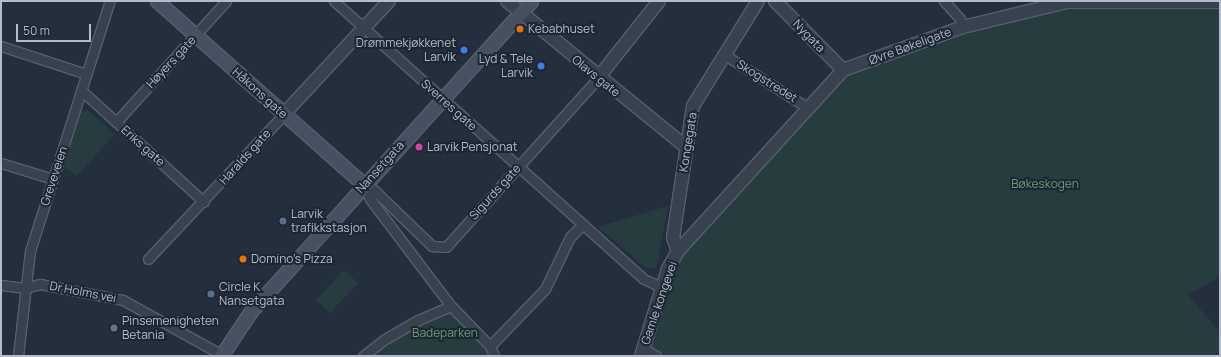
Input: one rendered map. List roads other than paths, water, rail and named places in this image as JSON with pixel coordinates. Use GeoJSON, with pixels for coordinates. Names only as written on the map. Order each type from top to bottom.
{"type":"FeatureCollection","features":[{"type":"Feature","properties":{"kind":"main road","name":"Håkons gate"},"geometry":{"type":"LineString","coordinates":[[157,1],[364,185]]}},
{"type":"Feature","properties":{"kind":"main road","name":"Nansetgata"},"geometry":{"type":"LineString","coordinates":[[222,356],[251,311],[531,1]]}},
{"type":"Feature","properties":{"kind":"street","name":"Greveveien"},"geometry":{"type":"LineString","coordinates":[[18,356],[30,251],[110,1]]}},
{"type":"Feature","properties":{"kind":"street","name":"Høyers gate"},"geometry":{"type":"LineString","coordinates":[[116,122],[226,1]]}},
{"type":"Feature","properties":{"kind":"street","name":"Sverres gate"},"geometry":{"type":"LineString","coordinates":[[334,1],[363,29],[519,166],[644,279],[662,288]]}},
{"type":"Feature","properties":{"kind":"street","name":"Haralds gate"},"geometry":{"type":"LineString","coordinates":[[148,259],[204,202],[389,1]]}},
{"type":"Feature","properties":{"kind":"street","name":"Olavs gate"},"geometry":{"type":"LineString","coordinates":[[507,1],[598,78],[687,148]]}},
{"type":"Feature","properties":{"kind":"street","name":"Sigurds gate"},"geometry":{"type":"LineString","coordinates":[[364,185],[374,190],[432,246],[440,248],[446,247],[598,78],[659,1]]}},
{"type":"Feature","properties":{"kind":"street","name":"Kongegata"},"geometry":{"type":"LineString","coordinates":[[678,251],[673,238],[694,106],[758,1]]}},
{"type":"Feature","properties":{"kind":"street","name":"Nygata"},"geometry":{"type":"LineString","coordinates":[[775,1],[843,70]]}},
{"type":"Feature","properties":{"kind":"street"},"geometry":{"type":"LineString","coordinates":[[944,1],[960,19],[963,27]]}},
{"type":"Feature","properties":{"kind":"street","name":"Øvre Bøkeligate"},"geometry":{"type":"LineString","coordinates":[[678,251],[843,70],[963,27],[1066,2],[1220,2]]}},
{"type":"Feature","properties":{"kind":"street"},"geometry":{"type":"LineString","coordinates":[[1,46],[86,74]]}},
{"type":"Feature","properties":{"kind":"street","name":"Skogstredet"},"geometry":{"type":"LineString","coordinates":[[725,54],[808,108]]}},
{"type":"Feature","properties":{"kind":"street","name":"Eriks gate"},"geometry":{"type":"LineString","coordinates":[[81,90],[204,202]]}},
{"type":"Feature","properties":{"kind":"street"},"geometry":{"type":"LineString","coordinates":[[1,163],[53,179]]}},
{"type":"Feature","properties":{"kind":"street"},"geometry":{"type":"LineString","coordinates":[[364,185],[370,199],[451,306],[490,346],[494,356]]}},
{"type":"Feature","properties":{"kind":"street"},"geometry":{"type":"LineString","coordinates":[[490,346],[545,289],[570,237],[583,224]]}},
{"type":"Feature","properties":{"kind":"street","name":"Gamle kongevei"},"geometry":{"type":"LineString","coordinates":[[642,353],[662,288],[678,251]]}},
{"type":"Feature","properties":{"kind":"street","name":"Dr Holms vei"},"geometry":{"type":"LineString","coordinates":[[1,285],[26,288],[40,284],[123,300],[222,356]]}},
{"type":"Feature","properties":{"kind":"street"},"geometry":{"type":"LineString","coordinates":[[363,356],[385,339],[418,320],[451,306]]}},
{"type":"Feature","properties":{"kind":"street"},"geometry":{"type":"LineString","coordinates":[[642,353],[656,356]]}},
{"type":"Feature","properties":{"kind":"place","name":"Kebabhuset"},"geometry":{"type":"Point","coordinates":[520,29]}},
{"type":"Feature","properties":{"kind":"place","name":"Drømmekjøkkenet Larvik"},"geometry":{"type":"Point","coordinates":[464,50]}},
{"type":"Feature","properties":{"kind":"place","name":"Lyd & Tele Larvik"},"geometry":{"type":"Point","coordinates":[541,66]}},
{"type":"Feature","properties":{"kind":"place","name":"Larvik Pensjonat"},"geometry":{"type":"Point","coordinates":[419,147]}},
{"type":"Feature","properties":{"kind":"place","name":"Larvik trafikkstasjon"},"geometry":{"type":"Point","coordinates":[283,221]}},
{"type":"Feature","properties":{"kind":"place","name":"Domino's Pizza"},"geometry":{"type":"Point","coordinates":[243,259]}},
{"type":"Feature","properties":{"kind":"place","name":"Circle K Nansetgata"},"geometry":{"type":"Point","coordinates":[211,294]}},
{"type":"Feature","properties":{"kind":"place","name":"Pinsemenigheten Betania"},"geometry":{"type":"Point","coordinates":[114,328]}},
{"type":"Feature","properties":{"kind":"park label","name":"Bøkeskogen"},"geometry":{"type":"Point","coordinates":[1045,184]}},
{"type":"Feature","properties":{"kind":"park label","name":"Badeparken"},"geometry":{"type":"Point","coordinates":[445,333]}}]}
